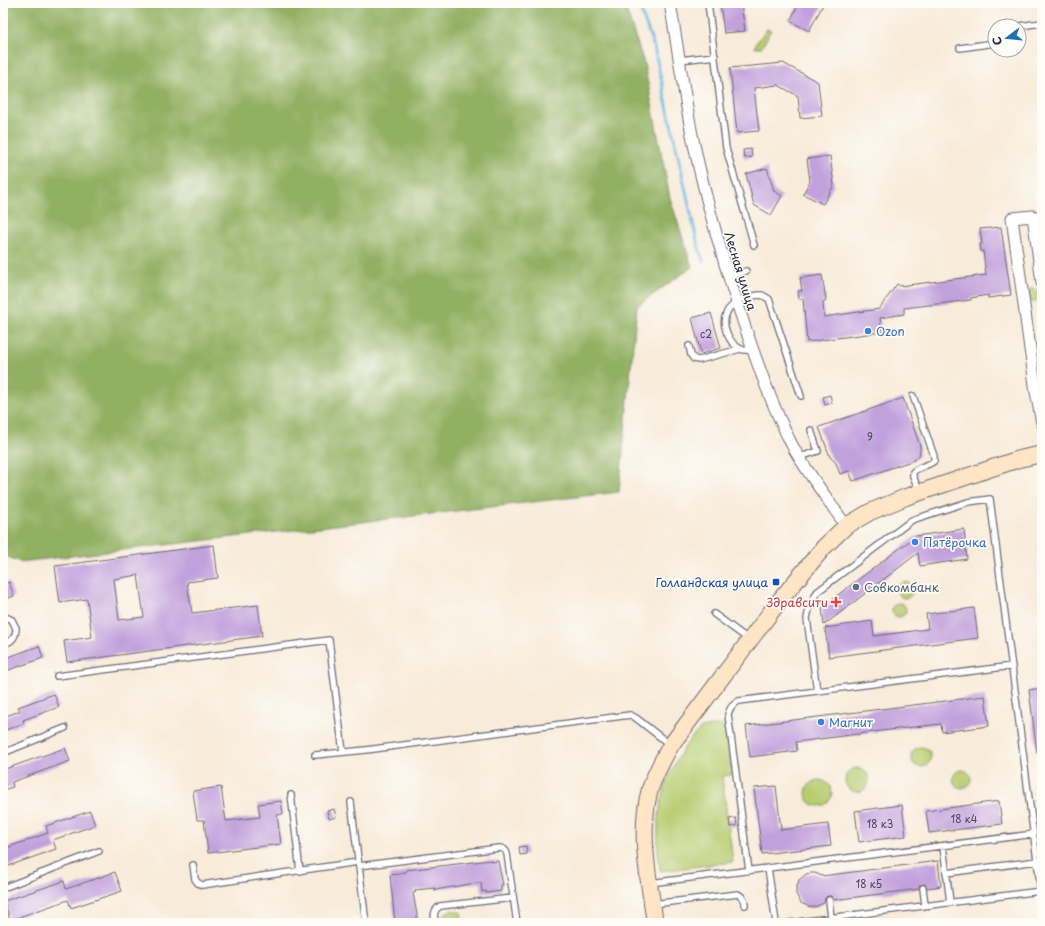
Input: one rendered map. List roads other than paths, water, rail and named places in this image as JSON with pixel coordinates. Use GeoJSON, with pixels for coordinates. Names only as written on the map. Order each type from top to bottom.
{"type":"FeatureCollection","features":[{"type":"Feature","properties":{"kind":"street","name":"Лесная улица"},"geometry":{"type":"LineString","coordinates":[[670,3],[693,140],[705,193],[729,276],[753,350],[775,409],[800,457],[846,526]]}},
{"type":"Feature","properties":{"kind":"street"},"geometry":{"type":"LineString","coordinates":[[1042,283],[1037,215],[1012,218],[1042,423]]}},
{"type":"Feature","properties":{"kind":"street"},"geometry":{"type":"LineString","coordinates":[[655,923],[646,860],[645,834],[650,789],[671,745],[780,600],[820,552],[846,526],[870,512],[919,493],[1019,459],[1042,454]]}},
{"type":"Feature","properties":{"kind":"lane"},"geometry":{"type":"LineString","coordinates":[[708,3],[726,148],[754,245]]}},
{"type":"Feature","properties":{"kind":"lane"},"geometry":{"type":"LineString","coordinates":[[1027,25],[1042,23]]}},
{"type":"Feature","properties":{"kind":"lane"},"geometry":{"type":"LineString","coordinates":[[960,48],[987,44]]}},
{"type":"Feature","properties":{"kind":"lane"},"geometry":{"type":"LineString","coordinates":[[680,60],[715,56]]}},
{"type":"Feature","properties":{"kind":"lane"},"geometry":{"type":"LineString","coordinates":[[729,276],[746,271]]}},
{"type":"Feature","properties":{"kind":"lane"},"geometry":{"type":"LineString","coordinates":[[740,349],[732,344],[728,337],[725,321],[726,313],[737,302],[764,295],[768,299],[801,396]]}},
{"type":"Feature","properties":{"kind":"lane"},"geometry":{"type":"LineString","coordinates":[[689,346],[691,356],[694,359],[700,360],[740,349],[753,350]]}},
{"type":"Feature","properties":{"kind":"lane"},"geometry":{"type":"LineString","coordinates":[[913,396],[934,456],[934,461],[930,464],[917,468],[913,472],[919,493]]}},
{"type":"Feature","properties":{"kind":"lane"},"geometry":{"type":"LineString","coordinates":[[800,457],[818,451],[811,430]]}},
{"type":"Feature","properties":{"kind":"lane"},"geometry":{"type":"LineString","coordinates":[[790,923],[1041,891],[990,499],[968,502],[912,520],[817,592],[808,612],[807,619],[816,691]]}},
{"type":"Feature","properties":{"kind":"lane"},"geometry":{"type":"LineString","coordinates":[[714,614],[750,640]]}},
{"type":"Feature","properties":{"kind":"lane"},"geometry":{"type":"LineString","coordinates":[[3,616],[12,620],[16,628],[14,638],[3,643]]}},
{"type":"Feature","properties":{"kind":"lane"},"geometry":{"type":"LineString","coordinates":[[57,676],[329,640],[343,752]]}},
{"type":"Feature","properties":{"kind":"lane"},"geometry":{"type":"LineString","coordinates":[[749,871],[729,721],[729,711],[732,705],[739,701],[1012,666]]}},
{"type":"Feature","properties":{"kind":"lane"},"geometry":{"type":"LineString","coordinates":[[315,755],[630,715],[671,745]]}},
{"type":"Feature","properties":{"kind":"lane"},"geometry":{"type":"LineString","coordinates":[[3,753],[65,728]]}},
{"type":"Feature","properties":{"kind":"lane"},"geometry":{"type":"LineString","coordinates":[[291,795],[300,871]]}},
{"type":"Feature","properties":{"kind":"lane"},"geometry":{"type":"LineString","coordinates":[[350,802],[366,923]]}},
{"type":"Feature","properties":{"kind":"lane"},"geometry":{"type":"LineString","coordinates":[[649,884],[1034,834]]}},
{"type":"Feature","properties":{"kind":"lane"},"geometry":{"type":"LineString","coordinates":[[943,846],[950,902]]}},
{"type":"Feature","properties":{"kind":"lane"},"geometry":{"type":"LineString","coordinates":[[193,865],[195,880],[202,885],[300,871],[503,848],[508,854],[516,923]]}},
{"type":"Feature","properties":{"kind":"lane"},"geometry":{"type":"LineString","coordinates":[[3,888],[99,851]]}},
{"type":"Feature","properties":{"kind":"lane"},"geometry":{"type":"LineString","coordinates":[[946,873],[1037,861]]}},
{"type":"Feature","properties":{"kind":"lane"},"geometry":{"type":"LineString","coordinates":[[768,868],[776,923]]}},
{"type":"Feature","properties":{"kind":"lane"},"geometry":{"type":"LineString","coordinates":[[923,888],[925,906]]}},
{"type":"Feature","properties":{"kind":"lane"},"geometry":{"type":"LineString","coordinates":[[652,904],[738,894],[745,900],[746,905]]}},
{"type":"Feature","properties":{"kind":"lane"},"geometry":{"type":"LineString","coordinates":[[435,923],[434,914],[436,909],[440,906],[513,898]]}},
{"type":"Feature","properties":{"kind":"lane"},"geometry":{"type":"LineString","coordinates":[[829,900],[831,918]]}},
{"type":"Feature","properties":{"kind":"waterway"},"geometry":{"type":"LineString","coordinates":[[638,3],[654,47],[697,241],[703,261]]}},
{"type":"Feature","properties":{"kind":"place","name":"Ozon"},"geometry":{"type":"Point","coordinates":[868,331]}},
{"type":"Feature","properties":{"kind":"place","name":"Пятёрочка"},"geometry":{"type":"Point","coordinates":[915,542]}},
{"type":"Feature","properties":{"kind":"place","name":"Голландская улица"},"geometry":{"type":"Point","coordinates":[776,582]}},
{"type":"Feature","properties":{"kind":"place","name":"Совкомбанк"},"geometry":{"type":"Point","coordinates":[856,587]}},
{"type":"Feature","properties":{"kind":"place","name":"Здравсити"},"geometry":{"type":"Point","coordinates":[836,602]}},
{"type":"Feature","properties":{"kind":"place","name":"Магнит"},"geometry":{"type":"Point","coordinates":[821,722]}}]}
